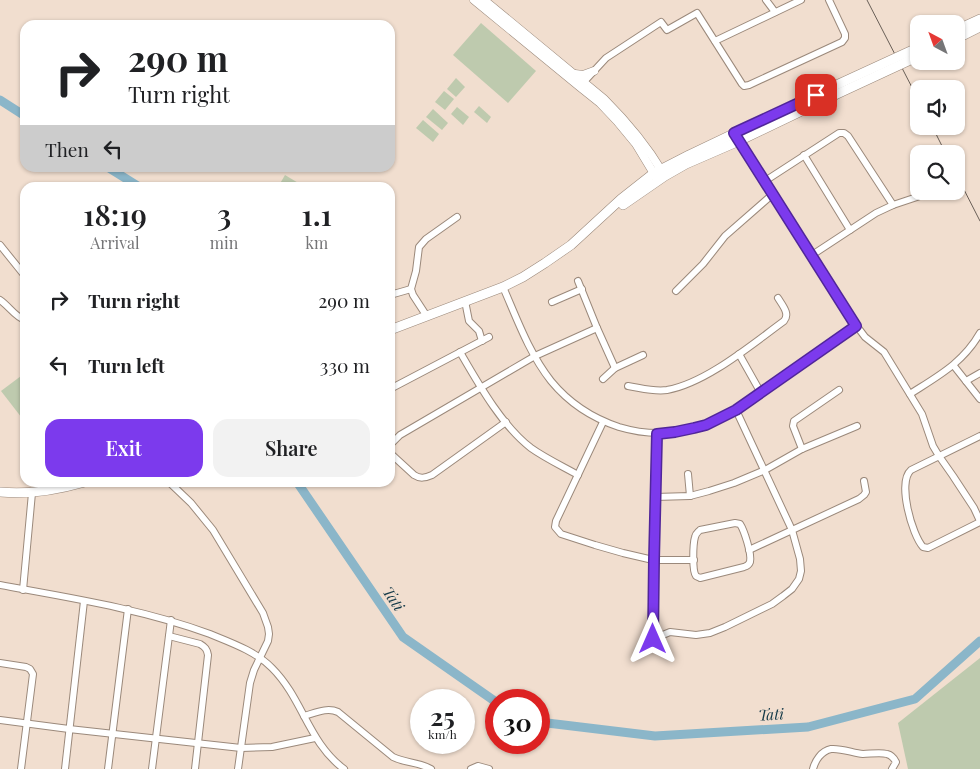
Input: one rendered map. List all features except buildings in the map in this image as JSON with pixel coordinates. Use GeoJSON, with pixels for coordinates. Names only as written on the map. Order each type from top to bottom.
{"type":"FeatureCollection","features":[{"type":"Feature","properties":{"kind":"highway"},"geometry":{"type":"LineString","coordinates":[[965,29],[980,19]]}},
{"type":"Feature","properties":{"kind":"highway"},"geometry":{"type":"LineString","coordinates":[[965,31],[980,27]]}},
{"type":"Feature","properties":{"kind":"highway"},"geometry":{"type":"LineString","coordinates":[[660,175],[739,141],[910,53]]}},
{"type":"Feature","properties":{"kind":"highway"},"geometry":{"type":"LineString","coordinates":[[395,328],[503,287],[546,263],[571,245],[621,199],[734,133],[910,60]]}},
{"type":"Feature","properties":{"kind":"highway"},"geometry":{"type":"LineString","coordinates":[[0,492],[32,493],[69,487]]}},
{"type":"Feature","properties":{"kind":"main road"},"geometry":{"type":"LineString","coordinates":[[474,0],[582,85],[617,121],[660,175]]}},
{"type":"Feature","properties":{"kind":"main road"},"geometry":{"type":"LineString","coordinates":[[485,1],[573,73],[582,85],[604,99],[641,140],[660,175]]}},
{"type":"Feature","properties":{"kind":"main road"},"geometry":{"type":"LineString","coordinates":[[573,73],[582,75],[594,71]]}},
{"type":"Feature","properties":{"kind":"main road"},"geometry":{"type":"LineString","coordinates":[[594,71],[591,82],[594,91]]}},
{"type":"Feature","properties":{"kind":"street"},"geometry":{"type":"LineString","coordinates":[[766,0],[775,12]]}},
{"type":"Feature","properties":{"kind":"street"},"geometry":{"type":"LineString","coordinates":[[715,41],[801,0]]}},
{"type":"Feature","properties":{"kind":"street"},"geometry":{"type":"LineString","coordinates":[[582,85],[606,58],[661,22],[667,30],[696,13],[742,84],[744,86],[749,85],[842,42],[845,34],[829,0]]}},
{"type":"Feature","properties":{"kind":"street"},"geometry":{"type":"LineString","coordinates":[[734,133],[856,326],[865,337],[884,352],[922,414],[938,456],[954,476],[974,508],[980,522],[928,548],[923,547],[919,543],[908,512],[906,475],[911,470],[938,456],[980,436]]}},
{"type":"Feature","properties":{"kind":"street"},"geometry":{"type":"LineString","coordinates":[[765,181],[804,155],[839,134],[844,133],[848,136],[893,205]]}},
{"type":"Feature","properties":{"kind":"street"},"geometry":{"type":"LineString","coordinates":[[804,155],[850,230]]}},
{"type":"Feature","properties":{"kind":"street"},"geometry":{"type":"LineString","coordinates":[[676,290],[703,264],[725,236],[773,194]]}},
{"type":"Feature","properties":{"kind":"street"},"geometry":{"type":"LineString","coordinates":[[812,255],[876,213],[910,199]]}},
{"type":"Feature","properties":{"kind":"street"},"geometry":{"type":"LineString","coordinates":[[426,315],[411,289],[416,271],[418,252],[421,244],[457,217]]}},
{"type":"Feature","properties":{"kind":"street"},"geometry":{"type":"LineString","coordinates":[[0,245],[20,270]]}},
{"type":"Feature","properties":{"kind":"street"},"geometry":{"type":"LineString","coordinates":[[578,280],[615,368]]}},
{"type":"Feature","properties":{"kind":"street"},"geometry":{"type":"LineString","coordinates":[[503,287],[535,356],[552,381],[568,398],[603,422],[657,434],[706,425],[736,410],[856,326]]}},
{"type":"Feature","properties":{"kind":"street"},"geometry":{"type":"LineString","coordinates":[[395,294],[411,289]]}},
{"type":"Feature","properties":{"kind":"street"},"geometry":{"type":"LineString","coordinates":[[552,302],[582,289]]}},
{"type":"Feature","properties":{"kind":"street"},"geometry":{"type":"LineString","coordinates":[[628,386],[656,390],[680,387],[708,374],[739,354],[787,318],[787,314],[778,298]]}},
{"type":"Feature","properties":{"kind":"street"},"geometry":{"type":"LineString","coordinates":[[0,300],[20,319]]}},
{"type":"Feature","properties":{"kind":"street"},"geometry":{"type":"LineString","coordinates":[[466,301],[469,321],[479,332],[482,341]]}},
{"type":"Feature","properties":{"kind":"street"},"geometry":{"type":"LineString","coordinates":[[395,440],[400,435],[535,356],[597,328]]}},
{"type":"Feature","properties":{"kind":"street"},"geometry":{"type":"LineString","coordinates":[[910,394],[954,366],[976,341],[980,333]]}},
{"type":"Feature","properties":{"kind":"street"},"geometry":{"type":"LineString","coordinates":[[395,386],[490,337]]}},
{"type":"Feature","properties":{"kind":"street"},"geometry":{"type":"LineString","coordinates":[[460,352],[481,388],[521,439],[532,448],[578,474]]}},
{"type":"Feature","properties":{"kind":"street"},"geometry":{"type":"LineString","coordinates":[[739,354],[761,393]]}},
{"type":"Feature","properties":{"kind":"street"},"geometry":{"type":"LineString","coordinates":[[603,379],[615,368],[643,355]]}},
{"type":"Feature","properties":{"kind":"street"},"geometry":{"type":"LineString","coordinates":[[954,366],[980,399]]}},
{"type":"Feature","properties":{"kind":"street"},"geometry":{"type":"LineString","coordinates":[[966,381],[980,373]]}},
{"type":"Feature","properties":{"kind":"street"},"geometry":{"type":"LineString","coordinates":[[802,449],[793,426],[794,421],[839,390]]}},
{"type":"Feature","properties":{"kind":"street"},"geometry":{"type":"LineString","coordinates":[[657,434],[653,639],[670,632],[692,635],[726,627],[772,604],[783,596],[796,584],[801,571],[800,559],[792,530],[736,410]]}},
{"type":"Feature","properties":{"kind":"street"},"geometry":{"type":"LineString","coordinates":[[395,457],[414,475],[422,478],[426,477],[432,475],[506,422]]}},
{"type":"Feature","properties":{"kind":"street"},"geometry":{"type":"LineString","coordinates":[[603,422],[556,521],[555,527],[561,534],[595,546],[654,560],[694,560]]}},
{"type":"Feature","properties":{"kind":"street"},"geometry":{"type":"LineString","coordinates":[[656,497],[690,496],[734,483],[765,470],[802,449],[857,426]]}},
{"type":"Feature","properties":{"kind":"street"},"geometry":{"type":"LineString","coordinates":[[688,474],[690,496]]}},
{"type":"Feature","properties":{"kind":"street"},"geometry":{"type":"LineString","coordinates":[[749,550],[864,495],[866,492],[864,481]]}},
{"type":"Feature","properties":{"kind":"street"},"geometry":{"type":"LineString","coordinates":[[174,487],[191,503],[209,525],[263,613],[268,627],[268,641],[254,670],[249,690],[238,769]]}},
{"type":"Feature","properties":{"kind":"street"},"geometry":{"type":"LineString","coordinates":[[23,590],[32,493]]}},
{"type":"Feature","properties":{"kind":"street"},"geometry":{"type":"LineString","coordinates":[[735,522],[740,524],[749,550],[750,561],[744,567],[700,578],[695,573],[695,538],[700,530],[735,522]]}},
{"type":"Feature","properties":{"kind":"street"},"geometry":{"type":"LineString","coordinates":[[0,586],[128,609],[171,620],[241,646],[260,658],[279,676],[288,687],[315,738],[336,763],[344,769]]}},
{"type":"Feature","properties":{"kind":"street"},"geometry":{"type":"LineString","coordinates":[[65,769],[84,601]]}},
{"type":"Feature","properties":{"kind":"street"},"geometry":{"type":"LineString","coordinates":[[108,769],[128,609]]}},
{"type":"Feature","properties":{"kind":"street"},"geometry":{"type":"LineString","coordinates":[[152,769],[171,620]]}},
{"type":"Feature","properties":{"kind":"street"},"geometry":{"type":"LineString","coordinates":[[169,636],[200,644],[205,647],[208,655],[195,769]]}},
{"type":"Feature","properties":{"kind":"street"},"geometry":{"type":"LineString","coordinates":[[0,663],[26,667],[32,672],[21,769]]}},
{"type":"Feature","properties":{"kind":"street"},"geometry":{"type":"LineString","coordinates":[[304,716],[326,710],[334,710],[393,757],[431,769]]}},
{"type":"Feature","properties":{"kind":"street"},"geometry":{"type":"LineString","coordinates":[[0,720],[241,748],[272,746],[315,738]]}},
{"type":"Feature","properties":{"kind":"street"},"geometry":{"type":"LineString","coordinates":[[814,769],[813,767],[818,758],[831,749],[861,754],[886,754],[893,757],[896,762],[892,769]]}},
{"type":"Feature","properties":{"kind":"street"},"geometry":{"type":"LineString","coordinates":[[330,769],[336,763]]}},
{"type":"Feature","properties":{"kind":"street"},"geometry":{"type":"LineString","coordinates":[[471,769],[478,766],[489,769]]}},
{"type":"Feature","properties":{"kind":"green space"},"geometry":{"type":"Polygon","coordinates":[[[481,23],[536,71],[508,103],[453,55],[481,23]]]}},
{"type":"Feature","properties":{"kind":"green space"},"geometry":{"type":"Polygon","coordinates":[[[456,78],[465,87],[456,97],[447,89],[456,78]]]}},
{"type":"Feature","properties":{"kind":"green space"},"geometry":{"type":"Polygon","coordinates":[[[444,91],[454,99],[445,110],[435,102],[444,91]]]}},
{"type":"Feature","properties":{"kind":"green space"},"geometry":{"type":"Polygon","coordinates":[[[479,106],[491,117],[487,123],[474,112],[479,106]]]}},
{"type":"Feature","properties":{"kind":"green space"},"geometry":{"type":"Polygon","coordinates":[[[457,107],[469,117],[463,125],[451,114],[457,107]]]}},
{"type":"Feature","properties":{"kind":"green space"},"geometry":{"type":"Polygon","coordinates":[[[433,109],[448,123],[442,130],[426,117],[433,109]]]}},
{"type":"Feature","properties":{"kind":"green space"},"geometry":{"type":"Polygon","coordinates":[[[423,120],[439,134],[433,142],[416,128],[423,120]]]}},
{"type":"Feature","properties":{"kind":"green space"},"geometry":{"type":"Polygon","coordinates":[[[285,175],[297,182],[281,182],[285,175]]]}},
{"type":"Feature","properties":{"kind":"green space"},"geometry":{"type":"Polygon","coordinates":[[[20,377],[20,416],[1,391],[20,377]]]}},
{"type":"Feature","properties":{"kind":"green space"},"geometry":{"type":"Polygon","coordinates":[[[980,658],[980,769],[908,769],[898,723],[980,658]]]}},
{"type":"Feature","properties":{"kind":"waterway","name":"Tati"},"geometry":{"type":"LineString","coordinates":[[0,100],[20,113]]}},
{"type":"Feature","properties":{"kind":"waterway","name":"Tati"},"geometry":{"type":"LineString","coordinates":[[115,172],[131,182]]}},
{"type":"Feature","properties":{"kind":"waterway","name":"Tati"},"geometry":{"type":"LineString","coordinates":[[300,487],[403,637],[485,694]]}},
{"type":"Feature","properties":{"kind":"waterway","name":"Tati"},"geometry":{"type":"LineString","coordinates":[[550,723],[655,736],[808,727],[915,699],[980,641]]}},
{"type":"Feature","properties":{"kind":"railway"},"geometry":{"type":"LineString","coordinates":[[867,0],[910,84]]}},
{"type":"Feature","properties":{"kind":"railway"},"geometry":{"type":"LineString","coordinates":[[936,135],[942,145]]}},
{"type":"Feature","properties":{"kind":"railway"},"geometry":{"type":"LineString","coordinates":[[965,192],[980,221]]}},
{"type":"Feature","properties":{"kind":"route"},"geometry":{"type":"LineString","coordinates":[[653,639],[657,434],[706,425],[736,410],[856,326],[734,133],[816,95]]}}]}
